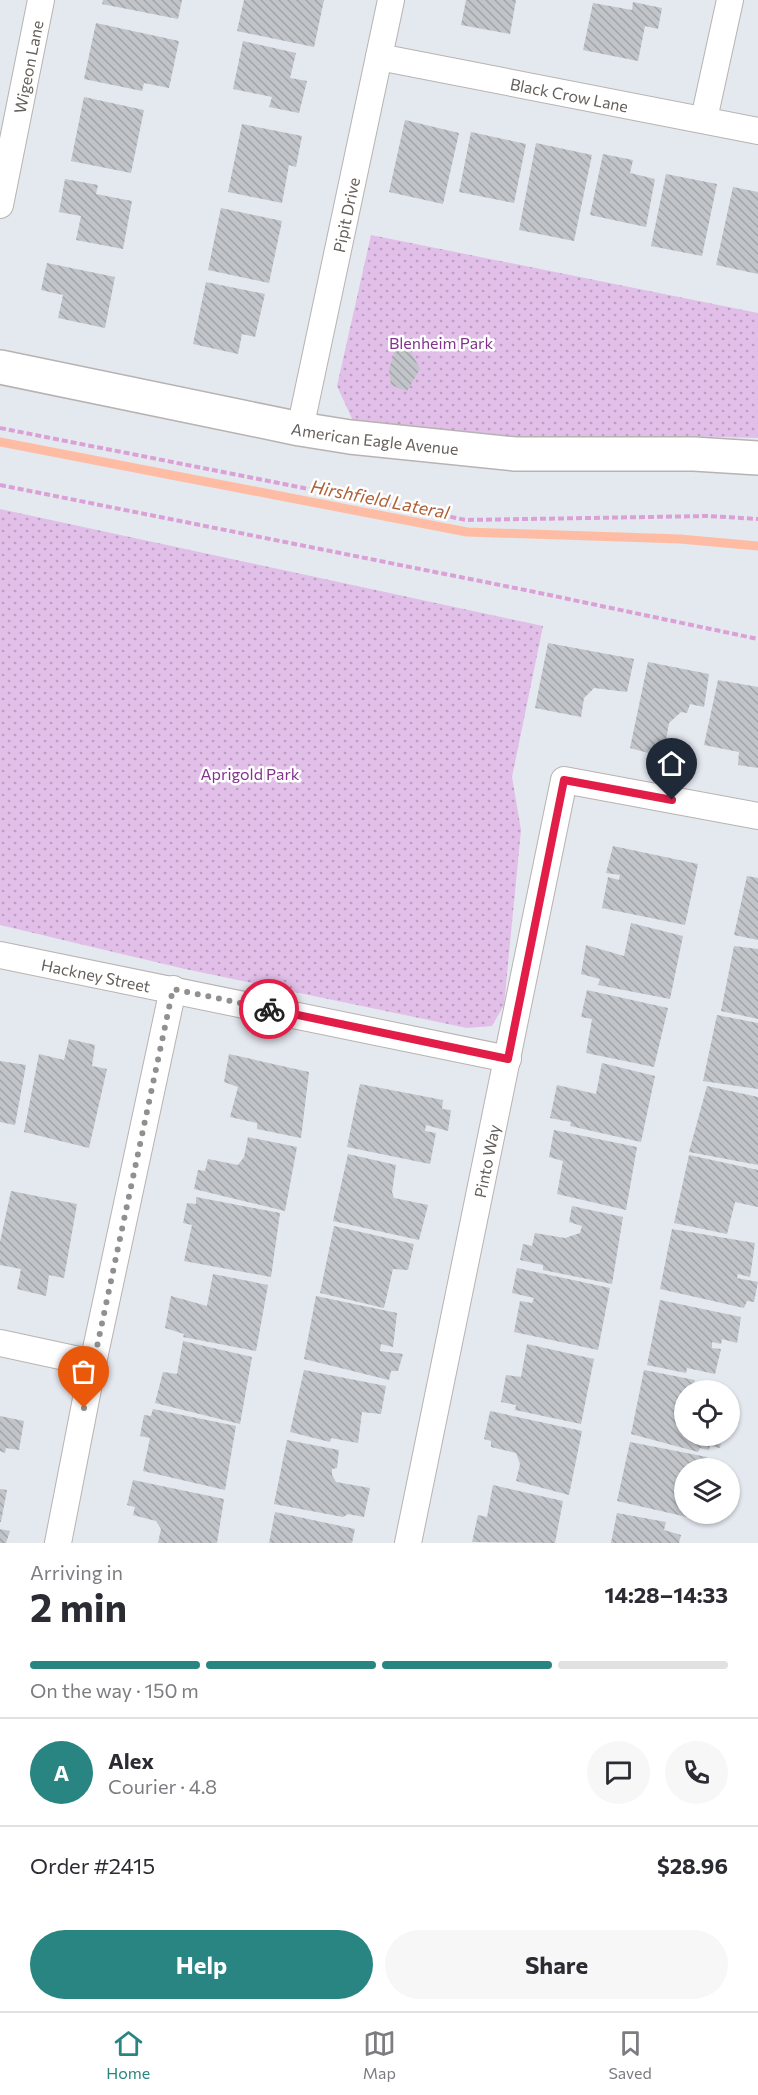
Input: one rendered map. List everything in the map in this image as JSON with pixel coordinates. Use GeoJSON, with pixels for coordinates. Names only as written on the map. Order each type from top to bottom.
{"type":"FeatureCollection","features":[{"type":"Feature","properties":{"kind":"street","name":"Wigeon Lane"},"geometry":{"type":"LineString","coordinates":[[0,205],[41,0]]}},
{"type":"Feature","properties":{"kind":"street","name":"Pipit Drive"},"geometry":{"type":"LineString","coordinates":[[300,429],[391,0]]}},
{"type":"Feature","properties":{"kind":"street"},"geometry":{"type":"LineString","coordinates":[[704,119],[730,0]]}},
{"type":"Feature","properties":{"kind":"street","name":"Black Crow Lane"},"geometry":{"type":"LineString","coordinates":[[379,57],[758,131]]}},
{"type":"Feature","properties":{"kind":"street","name":"American Eagle Avenue"},"geometry":{"type":"LineString","coordinates":[[0,367],[300,429],[361,438],[515,454],[694,454],[758,458]]}},
{"type":"Feature","properties":{"kind":"street","name":"Pinto Way"},"geometry":{"type":"LineString","coordinates":[[408,1543],[564,780],[758,816]]}},
{"type":"Feature","properties":{"kind":"street","name":"Hackney Street"},"geometry":{"type":"LineString","coordinates":[[0,955],[508,1059]]}},
{"type":"Feature","properties":{"kind":"street"},"geometry":{"type":"LineString","coordinates":[[58,1543],[93,1363],[173,989]]}},
{"type":"Feature","properties":{"kind":"street"},"geometry":{"type":"LineString","coordinates":[[0,1343],[93,1363]]}},
{"type":"Feature","properties":{"kind":"path"},"geometry":{"type":"LineString","coordinates":[[0,428],[466,520],[708,516],[758,519]]}},
{"type":"Feature","properties":{"kind":"path"},"geometry":{"type":"LineString","coordinates":[[0,485],[758,639]]}},
{"type":"Feature","properties":{"kind":"green space","name":"Blenheim Park"},"geometry":{"type":"Polygon","coordinates":[[[371,235],[758,313],[758,438],[680,436],[555,440],[428,433],[354,423],[337,386],[371,235]]]}},
{"type":"Feature","properties":{"kind":"green space","name":"Aprigold Park"},"geometry":{"type":"Polygon","coordinates":[[[0,509],[543,626],[512,777],[521,830],[504,1005],[492,1026],[467,1028],[185,969],[0,925],[0,509]]]}},
{"type":"Feature","properties":{"kind":"building"},"geometry":{"type":"Polygon","coordinates":[[[103,0],[182,0],[178,19],[102,4],[103,0]]]}},
{"type":"Feature","properties":{"kind":"building"},"geometry":{"type":"Polygon","coordinates":[[[244,0],[324,0],[314,47],[237,31],[244,0]]]}},
{"type":"Feature","properties":{"kind":"building"},"geometry":{"type":"Polygon","coordinates":[[[466,0],[516,0],[510,34],[461,25],[466,0]]]}},
{"type":"Feature","properties":{"kind":"building"},"geometry":{"type":"Polygon","coordinates":[[[633,2],[662,8],[658,29],[645,26],[638,61],[583,50],[593,3],[632,10],[633,2]]]}},
{"type":"Feature","properties":{"kind":"building"},"geometry":{"type":"Polygon","coordinates":[[[96,23],[179,41],[169,88],[144,83],[142,91],[84,79],[96,23]]]}},
{"type":"Feature","properties":{"kind":"building"},"geometry":{"type":"Polygon","coordinates":[[[243,41],[296,53],[290,78],[307,81],[299,113],[269,107],[272,97],[233,89],[243,41]]]}},
{"type":"Feature","properties":{"kind":"building"},"geometry":{"type":"Polygon","coordinates":[[[84,97],[144,110],[131,173],[71,161],[84,97]]]}},
{"type":"Feature","properties":{"kind":"building"},"geometry":{"type":"Polygon","coordinates":[[[405,120],[459,133],[443,204],[389,192],[405,120]]]}},
{"type":"Feature","properties":{"kind":"building"},"geometry":{"type":"Polygon","coordinates":[[[242,124],[302,136],[296,167],[289,165],[282,203],[228,192],[242,124]]]}},
{"type":"Feature","properties":{"kind":"building"},"geometry":{"type":"Polygon","coordinates":[[[471,132],[526,144],[514,203],[459,192],[471,132]]]}},
{"type":"Feature","properties":{"kind":"building"},"geometry":{"type":"Polygon","coordinates":[[[536,143],[592,155],[574,241],[519,230],[536,143]]]}},
{"type":"Feature","properties":{"kind":"building"},"geometry":{"type":"Polygon","coordinates":[[[603,154],[633,160],[630,173],[655,179],[646,227],[590,215],[603,154]]]}},
{"type":"Feature","properties":{"kind":"building"},"geometry":{"type":"Polygon","coordinates":[[[666,174],[717,184],[702,256],[651,246],[666,174]]]}},
{"type":"Feature","properties":{"kind":"building"},"geometry":{"type":"Polygon","coordinates":[[[65,179],[98,185],[96,194],[132,201],[123,249],[76,240],[81,216],[59,212],[65,179]]]}},
{"type":"Feature","properties":{"kind":"building"},"geometry":{"type":"Polygon","coordinates":[[[733,187],[758,192],[758,274],[716,265],[733,187]]]}},
{"type":"Feature","properties":{"kind":"building"},"geometry":{"type":"Polygon","coordinates":[[[221,208],[282,221],[269,283],[208,270],[221,208]]]}},
{"type":"Feature","properties":{"kind":"building"},"geometry":{"type":"Polygon","coordinates":[[[47,263],[115,277],[105,328],[58,318],[63,295],[41,290],[47,263]]]}},
{"type":"Feature","properties":{"kind":"building"},"geometry":{"type":"Polygon","coordinates":[[[206,282],[265,294],[255,337],[242,334],[238,354],[193,344],[206,282]]]}},
{"type":"Feature","properties":{"kind":"building"},"geometry":{"type":"Polygon","coordinates":[[[410,350],[420,369],[407,391],[391,385],[389,369],[395,351],[410,350]]]}},
{"type":"Feature","properties":{"kind":"building"},"geometry":{"type":"Polygon","coordinates":[[[548,643],[634,659],[627,692],[594,688],[584,698],[581,717],[535,708],[548,643]]]}},
{"type":"Feature","properties":{"kind":"building"},"geometry":{"type":"Polygon","coordinates":[[[648,662],[709,674],[704,707],[690,704],[687,713],[681,712],[669,723],[663,757],[630,748],[648,662]]]}},
{"type":"Feature","properties":{"kind":"building"},"geometry":{"type":"Polygon","coordinates":[[[718,680],[758,687],[758,768],[738,765],[739,752],[704,745],[718,680]]]}},
{"type":"Feature","properties":{"kind":"building"},"geometry":{"type":"Polygon","coordinates":[[[613,846],[698,864],[685,925],[602,908],[608,877],[619,880],[620,875],[606,873],[613,846]]]}},
{"type":"Feature","properties":{"kind":"building"},"geometry":{"type":"Polygon","coordinates":[[[747,876],[758,878],[758,940],[734,935],[747,876]]]}},
{"type":"Feature","properties":{"kind":"building"},"geometry":{"type":"Polygon","coordinates":[[[631,923],[683,936],[670,999],[598,985],[600,979],[581,974],[586,945],[624,956],[631,923]]]}},
{"type":"Feature","properties":{"kind":"building"},"geometry":{"type":"Polygon","coordinates":[[[734,946],[758,949],[758,1019],[721,1011],[734,946]]]}},
{"type":"Feature","properties":{"kind":"building"},"geometry":{"type":"Polygon","coordinates":[[[587,990],[668,1008],[654,1067],[586,1053],[592,1019],[581,1017],[587,990]]]}},
{"type":"Feature","properties":{"kind":"building"},"geometry":{"type":"Polygon","coordinates":[[[717,1015],[758,1023],[758,1089],[703,1081],[717,1015]]]}},
{"type":"Feature","properties":{"kind":"building"},"geometry":{"type":"Polygon","coordinates":[[[69,1039],[95,1045],[92,1066],[107,1069],[89,1148],[24,1132],[39,1054],[64,1060],[69,1039]]]}},
{"type":"Feature","properties":{"kind":"building"},"geometry":{"type":"Polygon","coordinates":[[[229,1054],[309,1072],[301,1138],[257,1129],[257,1123],[230,1117],[238,1087],[224,1082],[229,1054]]]}},
{"type":"Feature","properties":{"kind":"building"},"geometry":{"type":"Polygon","coordinates":[[[0,1061],[26,1065],[15,1125],[0,1122],[0,1061]]]}},
{"type":"Feature","properties":{"kind":"building"},"geometry":{"type":"Polygon","coordinates":[[[602,1063],[655,1076],[641,1142],[570,1126],[571,1122],[550,1118],[557,1085],[596,1094],[602,1063]]]}},
{"type":"Feature","properties":{"kind":"building"},"geometry":{"type":"Polygon","coordinates":[[[360,1084],[443,1100],[442,1109],[451,1110],[448,1131],[426,1125],[425,1131],[436,1133],[430,1164],[347,1147],[360,1084]]]}},
{"type":"Feature","properties":{"kind":"building"},"geometry":{"type":"Polygon","coordinates":[[[707,1086],[758,1097],[758,1165],[689,1152],[707,1086]]]}},
{"type":"Feature","properties":{"kind":"building"},"geometry":{"type":"Polygon","coordinates":[[[554,1130],[637,1147],[626,1210],[557,1194],[563,1161],[549,1157],[554,1130]]]}},
{"type":"Feature","properties":{"kind":"building"},"geometry":{"type":"Polygon","coordinates":[[[248,1137],[297,1147],[285,1211],[194,1189],[198,1170],[205,1171],[208,1159],[238,1165],[244,1157],[248,1137]]]}},
{"type":"Feature","properties":{"kind":"building"},"geometry":{"type":"Polygon","coordinates":[[[348,1154],[396,1165],[392,1192],[394,1198],[428,1205],[419,1240],[333,1221],[348,1154]]]}},
{"type":"Feature","properties":{"kind":"building"},"geometry":{"type":"Polygon","coordinates":[[[689,1155],[758,1170],[758,1207],[735,1202],[727,1234],[674,1223],[689,1155]]]}},
{"type":"Feature","properties":{"kind":"building"},"geometry":{"type":"Polygon","coordinates":[[[11,1191],[77,1204],[64,1278],[49,1275],[46,1296],[17,1289],[21,1269],[0,1265],[0,1242],[11,1191]]]}},
{"type":"Feature","properties":{"kind":"building"},"geometry":{"type":"Polygon","coordinates":[[[196,1197],[280,1213],[271,1277],[184,1261],[192,1225],[183,1223],[187,1203],[196,1204],[196,1197]]]}},
{"type":"Feature","properties":{"kind":"building"},"geometry":{"type":"Polygon","coordinates":[[[572,1206],[623,1217],[612,1284],[543,1270],[543,1265],[520,1260],[523,1244],[532,1246],[535,1233],[565,1238],[580,1233],[582,1226],[569,1222],[572,1206]]]}},
{"type":"Feature","properties":{"kind":"building"},"geometry":{"type":"Polygon","coordinates":[[[334,1226],[414,1244],[408,1270],[393,1269],[384,1308],[320,1293],[334,1226]]]}},
{"type":"Feature","properties":{"kind":"building"},"geometry":{"type":"Polygon","coordinates":[[[672,1229],[755,1243],[750,1277],[738,1274],[737,1278],[758,1282],[754,1302],[747,1301],[744,1308],[660,1289],[672,1229]]]}},
{"type":"Feature","properties":{"kind":"building"},"geometry":{"type":"Polygon","coordinates":[[[517,1268],[610,1288],[598,1350],[514,1332],[520,1301],[532,1303],[534,1298],[512,1293],[517,1268]]]}},
{"type":"Feature","properties":{"kind":"building"},"geometry":{"type":"Polygon","coordinates":[[[213,1274],[268,1285],[256,1351],[183,1337],[184,1334],[165,1328],[171,1296],[207,1306],[213,1274]]]}},
{"type":"Feature","properties":{"kind":"building"},"geometry":{"type":"Polygon","coordinates":[[[316,1296],[397,1313],[393,1347],[381,1344],[380,1351],[403,1354],[398,1371],[391,1371],[389,1380],[304,1359],[316,1296]]]}},
{"type":"Feature","properties":{"kind":"building"},"geometry":{"type":"Polygon","coordinates":[[[660,1300],[741,1317],[737,1343],[722,1339],[721,1344],[712,1342],[712,1348],[721,1349],[715,1374],[687,1368],[686,1373],[647,1365],[660,1300]]]}},
{"type":"Feature","properties":{"kind":"building"},"geometry":{"type":"Polygon","coordinates":[[[183,1341],[252,1357],[240,1424],[155,1403],[163,1372],[177,1374],[183,1341]]]}},
{"type":"Feature","properties":{"kind":"building"},"geometry":{"type":"Polygon","coordinates":[[[527,1344],[594,1359],[581,1424],[515,1410],[516,1405],[501,1402],[506,1375],[521,1377],[527,1344]]]}},
{"type":"Feature","properties":{"kind":"building"},"geometry":{"type":"Polygon","coordinates":[[[304,1370],[386,1386],[381,1414],[362,1412],[358,1443],[331,1438],[330,1442],[290,1432],[304,1370]]]}},
{"type":"Feature","properties":{"kind":"building"},"geometry":{"type":"Polygon","coordinates":[[[644,1370],[695,1380],[674,1380],[674,1446],[631,1434],[644,1370]]]}},
{"type":"Feature","properties":{"kind":"building"},"geometry":{"type":"Polygon","coordinates":[[[153,1409],[236,1426],[225,1490],[143,1471],[150,1438],[140,1436],[144,1415],[151,1416],[153,1409]]]}},
{"type":"Feature","properties":{"kind":"building"},"geometry":{"type":"Polygon","coordinates":[[[490,1411],[582,1431],[569,1495],[516,1481],[520,1464],[516,1453],[491,1447],[491,1441],[484,1439],[490,1411]]]}},
{"type":"Feature","properties":{"kind":"building"},"geometry":{"type":"Polygon","coordinates":[[[0,1416],[24,1421],[19,1450],[6,1448],[5,1453],[0,1451],[0,1416]]]}},
{"type":"Feature","properties":{"kind":"building"},"geometry":{"type":"Polygon","coordinates":[[[287,1440],[339,1450],[337,1468],[332,1469],[336,1482],[370,1488],[364,1517],[348,1514],[343,1517],[274,1504],[287,1440]]]}},
{"type":"Feature","properties":{"kind":"building"},"geometry":{"type":"Polygon","coordinates":[[[630,1442],[708,1458],[674,1458],[674,1514],[617,1501],[630,1442]]]}},
{"type":"Feature","properties":{"kind":"building"},"geometry":{"type":"Polygon","coordinates":[[[676,1446],[710,1446],[709,1450],[700,1448],[698,1452],[676,1446]]]}},
{"type":"Feature","properties":{"kind":"building"},"geometry":{"type":"Polygon","coordinates":[[[133,1480],[224,1499],[217,1543],[158,1543],[161,1529],[156,1521],[133,1515],[135,1507],[127,1505],[133,1480]]]}},
{"type":"Feature","properties":{"kind":"building"},"geometry":{"type":"Polygon","coordinates":[[[493,1485],[563,1501],[555,1543],[472,1542],[478,1515],[487,1517],[493,1485]]]}},
{"type":"Feature","properties":{"kind":"building"},"geometry":{"type":"Polygon","coordinates":[[[0,1489],[7,1490],[1,1522],[0,1522],[0,1489]]]}},
{"type":"Feature","properties":{"kind":"building"},"geometry":{"type":"Polygon","coordinates":[[[275,1512],[355,1529],[352,1543],[269,1543],[275,1512]]]}},
{"type":"Feature","properties":{"kind":"building"},"geometry":{"type":"Polygon","coordinates":[[[617,1513],[666,1522],[664,1530],[681,1535],[679,1543],[611,1543],[617,1513]]]}},
{"type":"Feature","properties":{"kind":"building"},"geometry":{"type":"Polygon","coordinates":[[[0,1529],[10,1531],[6,1543],[0,1543],[0,1529]]]}},
{"type":"Feature","properties":{"kind":"waterway","name":"Hirshfield Lateral"},"geometry":{"type":"LineString","coordinates":[[0,442],[467,532],[680,539],[758,546]]}},
{"type":"Feature","properties":{"kind":"way so far"},"geometry":{"type":"LineString","coordinates":[[84,1408],[173,989],[269,1009]]}},
{"type":"Feature","properties":{"kind":"route"},"geometry":{"type":"LineString","coordinates":[[269,1009],[508,1059],[564,780],[672,800]]}}]}
